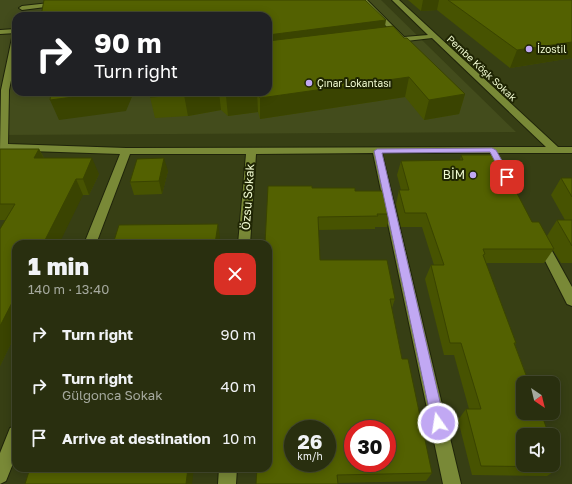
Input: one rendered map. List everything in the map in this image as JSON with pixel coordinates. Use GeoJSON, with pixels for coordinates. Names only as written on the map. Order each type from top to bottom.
{"type":"FeatureCollection","features":[{"type":"Feature","properties":{"kind":"street"},"geometry":{"type":"LineString","coordinates":[[22,12],[24,0]]}},
{"type":"Feature","properties":{"kind":"street"},"geometry":{"type":"LineString","coordinates":[[363,0],[403,40]]}},
{"type":"Feature","properties":{"kind":"street","name":"Pembe Köşk Sokak"},"geometry":{"type":"LineString","coordinates":[[396,0],[555,150]]}},
{"type":"Feature","properties":{"kind":"street"},"geometry":{"type":"LineString","coordinates":[[22,8],[67,4]]}},
{"type":"Feature","properties":{"kind":"street"},"geometry":{"type":"LineString","coordinates":[[0,32],[12,30]]}},
{"type":"Feature","properties":{"kind":"street"},"geometry":{"type":"LineString","coordinates":[[381,42],[433,36]]}},
{"type":"Feature","properties":{"kind":"street"},"geometry":{"type":"LineString","coordinates":[[12,54],[4,86],[1,149],[126,151],[572,150]]}},
{"type":"Feature","properties":{"kind":"street","name":"Özsu Sokak"},"geometry":{"type":"LineString","coordinates":[[244,240],[251,150]]}},
{"type":"Feature","properties":{"kind":"street"},"geometry":{"type":"LineString","coordinates":[[492,150],[500,164]]}},
{"type":"Feature","properties":{"kind":"street"},"geometry":{"type":"LineString","coordinates":[[92,240],[126,151]]}},
{"type":"Feature","properties":{"kind":"street"},"geometry":{"type":"LineString","coordinates":[[377,151],[452,484]]}},
{"type":"Feature","properties":{"kind":"street"},"geometry":{"type":"LineString","coordinates":[[536,232],[572,300]]}},
{"type":"Feature","properties":{"kind":"street"},"geometry":{"type":"LineString","coordinates":[[0,476],[12,444]]}},
{"type":"Feature","properties":{"kind":"street"},"geometry":{"type":"LineString","coordinates":[[227,484],[228,472]]}},
{"type":"Feature","properties":{"kind":"shaded area"},"geometry":{"type":"Polygon","coordinates":[[[0,0],[381,0],[516,132],[0,135],[0,0]]]}},
{"type":"Feature","properties":{"kind":"building"},"geometry":{"type":"Polygon","coordinates":[[[44,0],[365,0],[386,20],[272,34],[272,12],[42,12],[44,0]]]}},
{"type":"Feature","properties":{"kind":"building"},"geometry":{"type":"Polygon","coordinates":[[[448,0],[572,0],[572,42],[517,50],[448,0]]]}},
{"type":"Feature","properties":{"kind":"building"},"geometry":{"type":"Polygon","coordinates":[[[393,26],[465,94],[429,100],[409,77],[260,98],[259,96],[272,96],[272,41],[393,26]]]}},
{"type":"Feature","properties":{"kind":"building"},"geometry":{"type":"Polygon","coordinates":[[[50,96],[80,96],[50,100],[50,96]]]}},
{"type":"Feature","properties":{"kind":"building"},"geometry":{"type":"Polygon","coordinates":[[[0,149],[39,149],[34,158],[92,158],[83,179],[76,179],[45,240],[12,240],[12,303],[0,326],[0,229],[15,204],[0,204],[0,149]]]}},
{"type":"Feature","properties":{"kind":"building"},"geometry":{"type":"Polygon","coordinates":[[[461,155],[497,155],[532,222],[539,222],[554,249],[483,249],[485,254],[483,255],[516,343],[514,343],[526,376],[516,376],[516,420],[544,420],[546,428],[516,428],[516,466],[481,466],[466,409],[481,409],[461,343],[450,343],[431,265],[444,265],[426,213],[405,213],[399,190],[409,190],[401,161],[463,160],[461,155]]]}},
{"type":"Feature","properties":{"kind":"building"},"geometry":{"type":"Polygon","coordinates":[[[164,158],[159,181],[130,182],[137,159],[164,158]]]}},
{"type":"Feature","properties":{"kind":"building"},"geometry":{"type":"Polygon","coordinates":[[[561,178],[572,178],[572,197],[561,178]]]}},
{"type":"Feature","properties":{"kind":"building"},"geometry":{"type":"Polygon","coordinates":[[[268,186],[312,186],[312,188],[355,188],[355,191],[385,191],[390,214],[377,214],[378,216],[318,217],[320,260],[387,260],[395,299],[390,299],[402,359],[408,359],[432,473],[337,475],[338,484],[256,484],[257,472],[272,472],[272,240],[265,240],[268,186]]]}},
{"type":"Feature","properties":{"kind":"building"},"geometry":{"type":"Polygon","coordinates":[[[557,220],[572,220],[572,246],[557,220]]]}},
{"type":"Feature","properties":{"kind":"building"},"geometry":{"type":"Polygon","coordinates":[[[218,224],[216,240],[114,240],[119,225],[218,224]]]}},
{"type":"Feature","properties":{"kind":"building"},"geometry":{"type":"Polygon","coordinates":[[[29,472],[188,472],[186,484],[25,484],[29,472]]]}},
{"type":"Feature","properties":{"kind":"place","name":"İzostil"},"geometry":{"type":"Point","coordinates":[529,49]}},
{"type":"Feature","properties":{"kind":"place","name":"Çınar Lokantası"},"geometry":{"type":"Point","coordinates":[309,83]}},
{"type":"Feature","properties":{"kind":"place","name":"BİM"},"geometry":{"type":"Point","coordinates":[473,175]}},
{"type":"Feature","properties":{"kind":"route"},"geometry":{"type":"LineString","coordinates":[[438,423],[377,151],[492,150],[507,177]]}}]}
